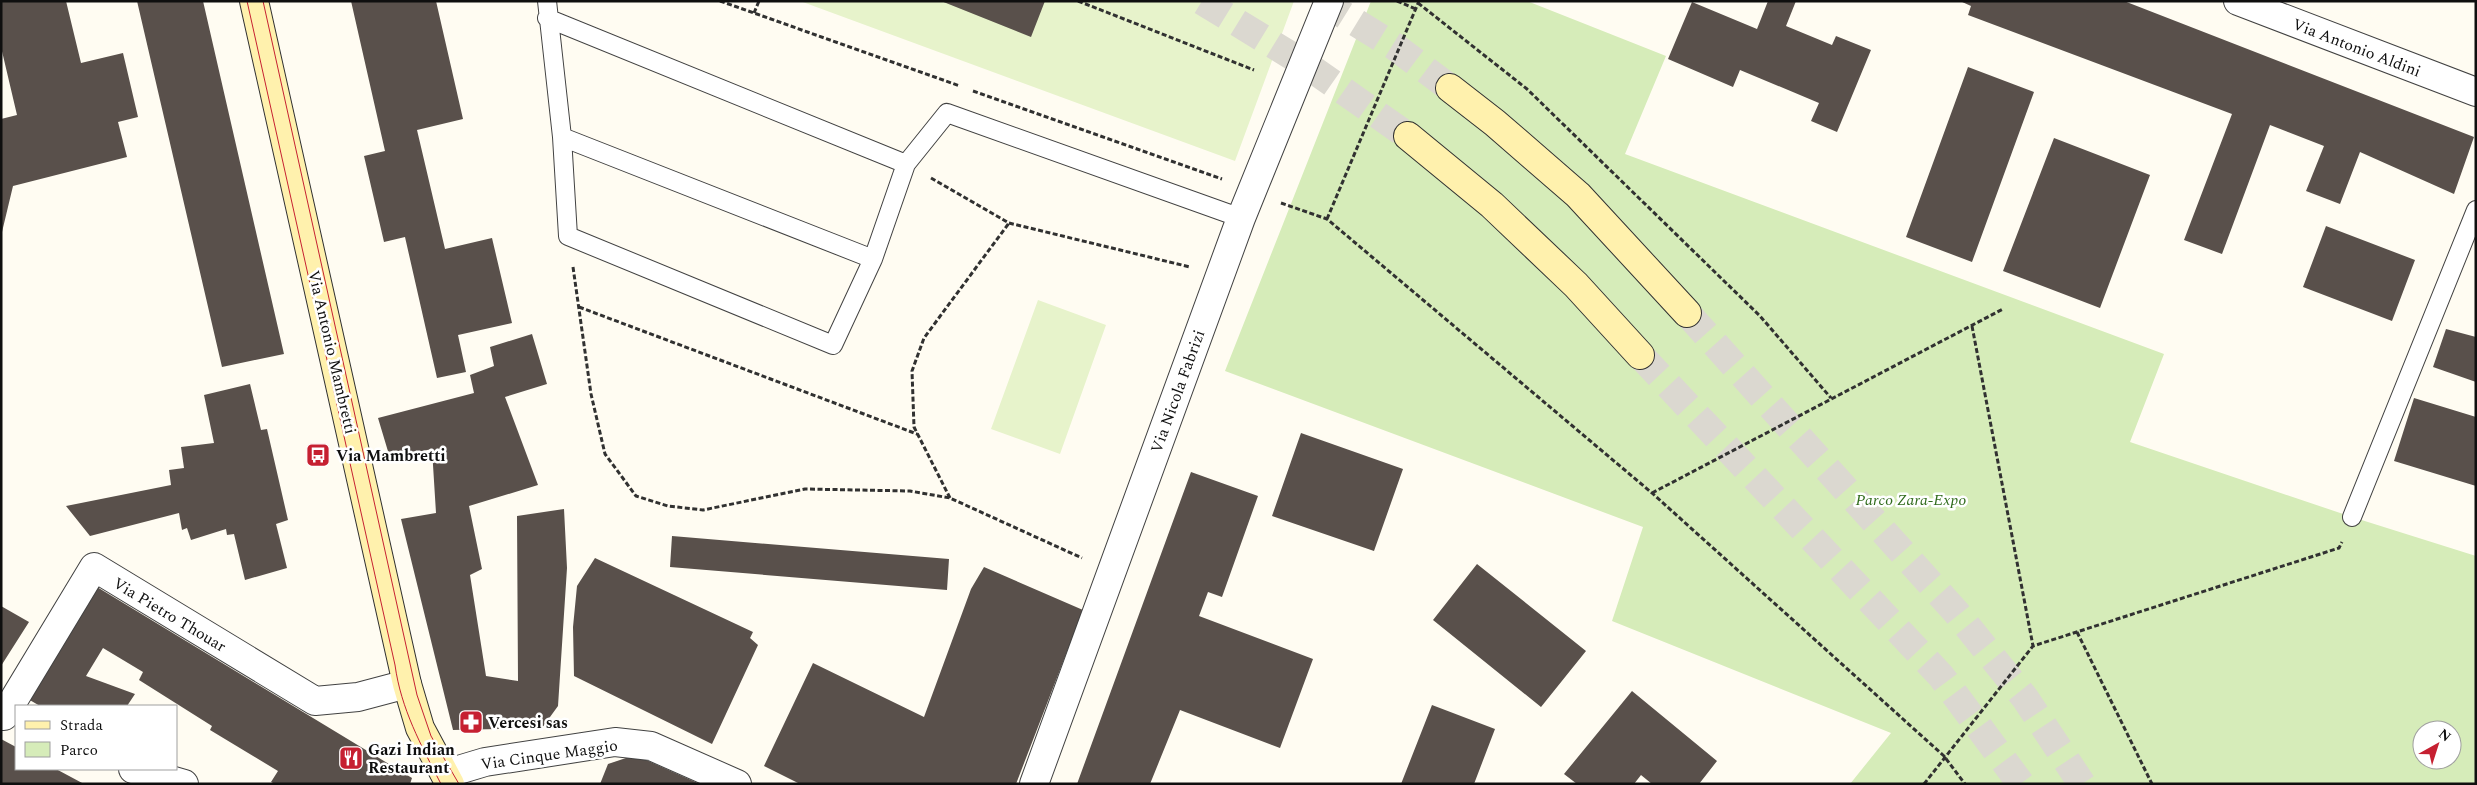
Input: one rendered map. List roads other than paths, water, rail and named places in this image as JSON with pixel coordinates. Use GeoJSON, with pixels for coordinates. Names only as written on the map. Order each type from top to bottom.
{"type":"FeatureCollection","features":[{"type":"Feature","properties":{"kind":"main road","name":"Via Antonio Mambretti"},"geometry":{"type":"LineString","coordinates":[[254,1],[407,684],[420,728],[447,779]]}},
{"type":"Feature","properties":{"kind":"main road"},"geometry":{"type":"LineString","coordinates":[[1450,88],[1495,122],[1578,195],[1688,313]]}},
{"type":"Feature","properties":{"kind":"main road"},"geometry":{"type":"LineString","coordinates":[[1408,136],[1492,205],[1576,285],[1640,355]]}},
{"type":"Feature","properties":{"kind":"street","name":"Via Nicola Fabrizi"},"geometry":{"type":"LineString","coordinates":[[1034,784],[1241,218],[1329,1]]}},
{"type":"Feature","properties":{"kind":"street","name":"Via Antonio Aldini"},"geometry":{"type":"LineString","coordinates":[[2238,1],[2476,92]]}},
{"type":"Feature","properties":{"kind":"street","name":"Via Pietro Thouar"},"geometry":{"type":"LineString","coordinates":[[7,717],[94,567],[315,701],[358,697],[407,684]]}},
{"type":"Feature","properties":{"kind":"street","name":"Via Cinque Maggio"},"geometry":{"type":"LineString","coordinates":[[447,779],[486,762],[614,742],[651,746],[737,784]]}},
{"type":"Feature","properties":{"kind":"street"},"geometry":{"type":"LineString","coordinates":[[136,770],[184,784]]}},
{"type":"Feature","properties":{"kind":"lane"},"geometry":{"type":"LineString","coordinates":[[906,164],[547,10],[562,137],[568,236],[833,345],[873,259],[906,164],[948,113],[1241,218]]}},
{"type":"Feature","properties":{"kind":"lane"},"geometry":{"type":"LineString","coordinates":[[562,137],[873,259]]}},
{"type":"Feature","properties":{"kind":"lane"},"geometry":{"type":"LineString","coordinates":[[2352,517],[2476,210]]}},
{"type":"Feature","properties":{"kind":"tunnel"},"geometry":{"type":"LineString","coordinates":[[1202,1],[1305,64],[1408,136]]}},
{"type":"Feature","properties":{"kind":"tunnel"},"geometry":{"type":"LineString","coordinates":[[1321,1],[1394,46],[1450,88]]}},
{"type":"Feature","properties":{"kind":"tunnel"},"geometry":{"type":"LineString","coordinates":[[1687,313],[1956,612],[2025,698],[2082,784]]}},
{"type":"Feature","properties":{"kind":"tunnel"},"geometry":{"type":"LineString","coordinates":[[1640,355],[1941,676],[2021,784]]}},
{"type":"Feature","properties":{"kind":"tram line"},"geometry":{"type":"LineString","coordinates":[[247,1],[398,681],[407,712],[441,784]]}},
{"type":"Feature","properties":{"kind":"tram line"},"geometry":{"type":"LineString","coordinates":[[263,1],[417,695],[431,736],[459,784]]}},
{"type":"Feature","properties":{"kind":"place","name":"Via Mambretti"},"geometry":{"type":"Point","coordinates":[318,455]}},
{"type":"Feature","properties":{"kind":"place","name":"Vercesi sas"},"geometry":{"type":"Point","coordinates":[471,722]}},
{"type":"Feature","properties":{"kind":"place","name":"Gazi Indian Restaurant"},"geometry":{"type":"Point","coordinates":[351,758]}},
{"type":"Feature","properties":{"kind":"park label","name":"Parco Zara-Expo"},"geometry":{"type":"Point","coordinates":[1911,499]}}]}
